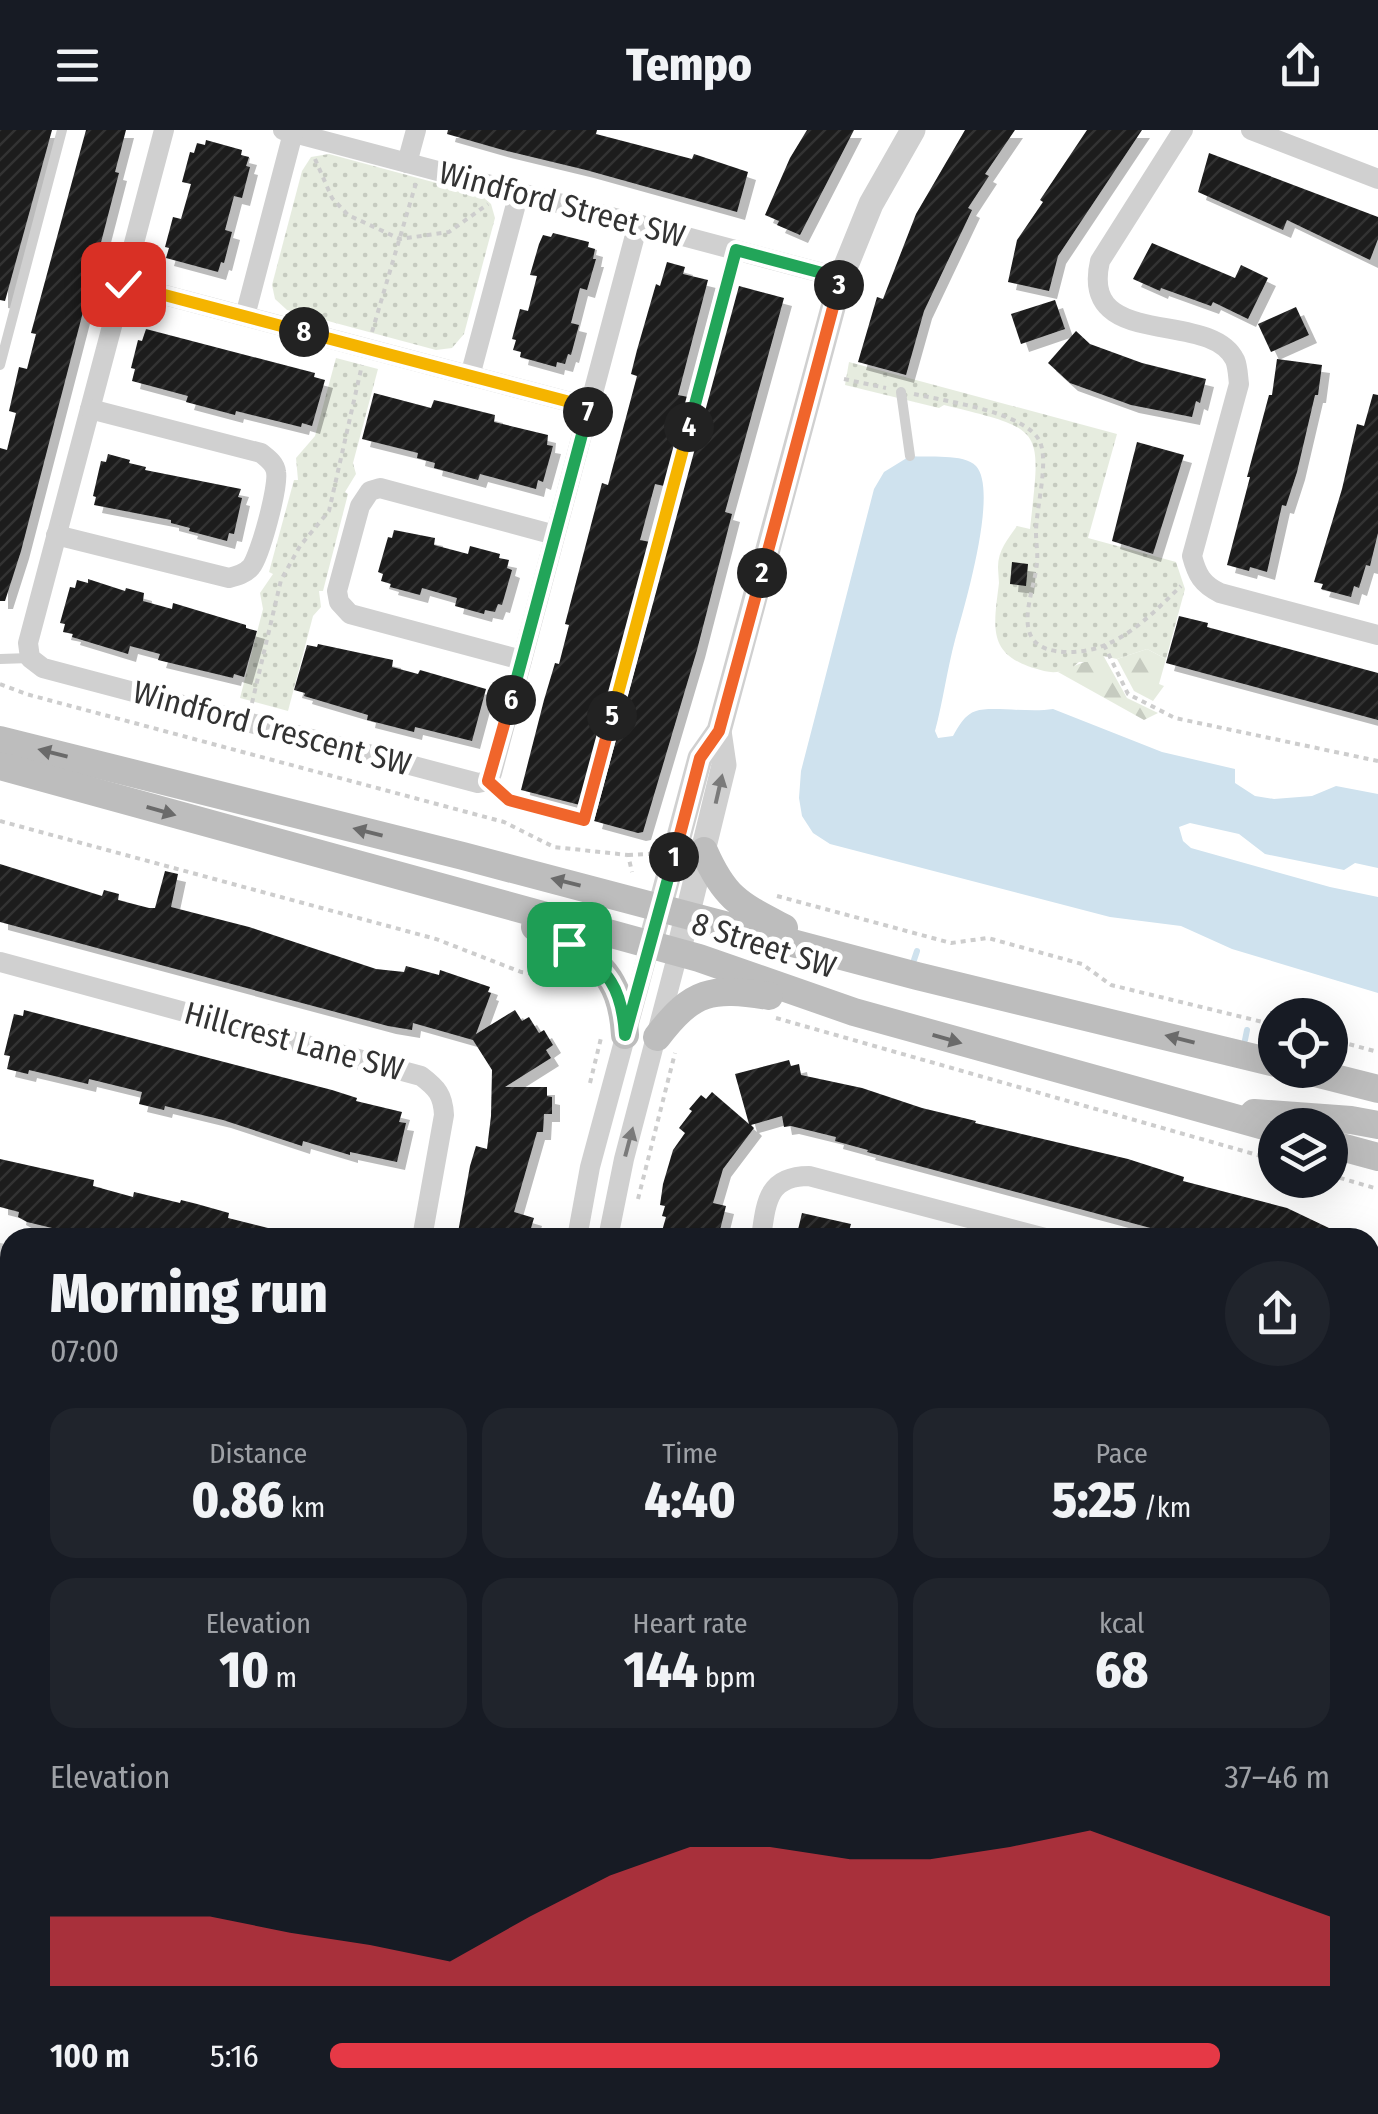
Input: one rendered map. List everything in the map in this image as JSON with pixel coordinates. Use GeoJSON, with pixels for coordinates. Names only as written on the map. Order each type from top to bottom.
{"type":"FeatureCollection","features":[{"type":"Feature","properties":{"kind":"main road","name":"8 Street SW"},"geometry":{"type":"LineString","coordinates":[[0,740],[844,957],[1258,1059]]}},
{"type":"Feature","properties":{"kind":"main road","name":"8 Street SW"},"geometry":{"type":"LineString","coordinates":[[0,766],[678,953],[854,1012],[1258,1124]]}},
{"type":"Feature","properties":{"kind":"main road"},"geometry":{"type":"LineString","coordinates":[[704,851],[724,889],[737,903],[844,957]]}},
{"type":"Feature","properties":{"kind":"main road"},"geometry":{"type":"LineString","coordinates":[[484,902],[569,944],[604,971],[620,996],[614,1034]]}},
{"type":"Feature","properties":{"kind":"main road"},"geometry":{"type":"LineString","coordinates":[[666,1044],[679,1008],[700,995],[718,990],[854,1012]]}},
{"type":"Feature","properties":{"kind":"main road"},"geometry":{"type":"LineString","coordinates":[[1348,1081],[1378,1089]]}},
{"type":"Feature","properties":{"kind":"main road"},"geometry":{"type":"LineString","coordinates":[[1198,1108],[1378,1125]]}},
{"type":"Feature","properties":{"kind":"main road"},"geometry":{"type":"LineString","coordinates":[[1348,1149],[1378,1157]]}},
{"type":"Feature","properties":{"kind":"street"},"geometry":{"type":"LineString","coordinates":[[30,658],[28,644],[164,130]]}},
{"type":"Feature","properties":{"kind":"street"},"geometry":{"type":"LineString","coordinates":[[414,165],[416,130]]}},
{"type":"Feature","properties":{"kind":"street"},"geometry":{"type":"LineString","coordinates":[[580,1228],[614,1034],[650,946],[700,758],[719,731],[841,278],[871,204],[913,130]]}},
{"type":"Feature","properties":{"kind":"street"},"geometry":{"type":"LineString","coordinates":[[1183,130],[1100,260],[1096,278],[1101,299],[1114,314],[1220,344],[1235,360],[1240,384],[1192,556],[1197,574],[1206,586],[1220,593],[1378,635]]}},
{"type":"Feature","properties":{"kind":"street"},"geometry":{"type":"LineString","coordinates":[[1250,130],[1378,179]]}},
{"type":"Feature","properties":{"kind":"street"},"geometry":{"type":"LineString","coordinates":[[246,316],[294,133]]}},
{"type":"Feature","properties":{"kind":"street","name":"Windford Street SW"},"geometry":{"type":"LineString","coordinates":[[294,133],[841,278]]}},
{"type":"Feature","properties":{"kind":"street"},"geometry":{"type":"LineString","coordinates":[[470,376],[513,191]]}},
{"type":"Feature","properties":{"kind":"street"},"geometry":{"type":"LineString","coordinates":[[488,781],[638,224]]}},
{"type":"Feature","properties":{"kind":"street"},"geometry":{"type":"LineString","coordinates":[[123,284],[589,407]]}},
{"type":"Feature","properties":{"kind":"street"},"geometry":{"type":"LineString","coordinates":[[56,535],[229,578],[252,566],[262,538],[277,473],[261,453],[90,409]]}},
{"type":"Feature","properties":{"kind":"street"},"geometry":{"type":"LineString","coordinates":[[522,660],[350,614],[339,602],[337,591],[360,506],[370,491],[380,488],[555,534]]}},
{"type":"Feature","properties":{"kind":"street","name":"Windford Crescent SW"},"geometry":{"type":"LineString","coordinates":[[30,658],[43,668],[478,782],[488,781]]}},
{"type":"Feature","properties":{"kind":"street"},"geometry":{"type":"LineString","coordinates":[[610,1228],[624,1159],[666,1044],[678,953],[724,765],[719,731]]}},
{"type":"Feature","properties":{"kind":"street","name":"Hillcrest Lane SW"},"geometry":{"type":"LineString","coordinates":[[0,962],[421,1076],[437,1088],[444,1115],[424,1228]]}},
{"type":"Feature","properties":{"kind":"street"},"geometry":{"type":"LineString","coordinates":[[763,1228],[772,1189],[792,1176],[809,1176],[1007,1228]]}},
{"type":"Feature","properties":{"kind":"lane"},"geometry":{"type":"LineString","coordinates":[[0,365],[62,130]]}},
{"type":"Feature","properties":{"kind":"lane"},"geometry":{"type":"LineString","coordinates":[[488,781],[509,800],[584,820],[736,250]]}},
{"type":"Feature","properties":{"kind":"lane"},"geometry":{"type":"LineString","coordinates":[[902,392],[910,456]]}},
{"type":"Feature","properties":{"kind":"lane"},"geometry":{"type":"LineString","coordinates":[[0,659],[30,658]]}},
{"type":"Feature","properties":{"kind":"path"},"geometry":{"type":"LineString","coordinates":[[294,133],[332,198],[348,215],[400,239],[449,232],[513,191]]}},
{"type":"Feature","properties":{"kind":"path"},"geometry":{"type":"LineString","coordinates":[[240,752],[281,580],[300,546],[329,511],[368,349],[400,239],[414,165]]}},
{"type":"Feature","properties":{"kind":"path"},"geometry":{"type":"LineString","coordinates":[[844,379],[1006,417],[1025,426],[1040,441],[1037,564],[1028,596],[1028,627],[1044,647],[1063,652],[1104,645],[1141,625],[1197,574]]}},
{"type":"Feature","properties":{"kind":"path"},"geometry":{"type":"LineString","coordinates":[[1104,645],[1128,694],[1175,718],[1378,761]]}},
{"type":"Feature","properties":{"kind":"path"},"geometry":{"type":"LineString","coordinates":[[0,684],[504,822],[554,847],[650,854]]}},
{"type":"Feature","properties":{"kind":"path"},"geometry":{"type":"LineString","coordinates":[[0,821],[436,940],[521,972],[577,978]]}},
{"type":"Feature","properties":{"kind":"path"},"geometry":{"type":"LineString","coordinates":[[628,855],[632,872]]}},
{"type":"Feature","properties":{"kind":"path"},"geometry":{"type":"LineString","coordinates":[[764,892],[951,942],[988,938],[1082,964],[1111,985],[1258,1021]]}},
{"type":"Feature","properties":{"kind":"path"},"geometry":{"type":"LineString","coordinates":[[765,1015],[1258,1155]]}},
{"type":"Feature","properties":{"kind":"path"},"geometry":{"type":"LineString","coordinates":[[590,1082],[614,1034]]}},
{"type":"Feature","properties":{"kind":"path"},"geometry":{"type":"LineString","coordinates":[[638,1198],[666,1044]]}},
{"type":"Feature","properties":{"kind":"path"},"geometry":{"type":"LineString","coordinates":[[1348,1044],[1378,1052]]}},
{"type":"Feature","properties":{"kind":"path"},"geometry":{"type":"LineString","coordinates":[[1348,1180],[1378,1189]]}},
{"type":"Feature","properties":{"kind":"green space"},"geometry":{"type":"Polygon","coordinates":[[[329,154],[481,195],[491,204],[495,218],[464,334],[452,348],[436,350],[287,310],[275,299],[272,285],[302,171],[311,157],[329,154]]]}},
{"type":"Feature","properties":{"kind":"green space"},"geometry":{"type":"Polygon","coordinates":[[[336,358],[378,369],[353,463],[356,474],[345,492],[348,494],[323,591],[319,591],[321,607],[313,616],[288,711],[240,698],[263,609],[260,593],[273,574],[269,572],[294,480],[298,480],[296,458],[315,436],[336,358]]]}},
{"type":"Feature","properties":{"kind":"green space"},"geometry":{"type":"Polygon","coordinates":[[[849,362],[1117,434],[1088,538],[1176,562],[1185,589],[1166,659],[1147,649],[1117,659],[1103,656],[1053,672],[1025,665],[1003,650],[995,615],[998,561],[1017,526],[1030,529],[1036,470],[1029,438],[1019,428],[977,413],[845,385],[849,362]]]}},
{"type":"Feature","properties":{"kind":"green space"},"geometry":{"type":"Polygon","coordinates":[[[1147,649],[1166,659],[1159,684],[1164,686],[1153,701],[1134,691],[1117,659],[1147,649]]]}},
{"type":"Feature","properties":{"kind":"green space"},"geometry":{"type":"Polygon","coordinates":[[[1103,655],[1127,698],[1158,713],[1144,720],[1058,672],[1103,655]]]}},
{"type":"Feature","properties":{"kind":"water"},"geometry":{"type":"Polygon","coordinates":[[[910,456],[970,462],[982,479],[984,499],[978,550],[935,731],[938,738],[953,736],[965,718],[976,711],[1053,709],[1162,752],[1235,769],[1235,783],[1255,796],[1312,796],[1336,786],[1378,794],[1378,868],[1355,863],[1344,870],[1265,854],[1239,834],[1190,823],[1179,827],[1183,841],[1191,848],[1378,897],[1378,993],[1232,949],[1181,926],[1110,917],[830,844],[813,833],[802,816],[801,771],[874,489],[884,472],[910,456]]]}},
{"type":"Feature","properties":{"kind":"building"},"geometry":{"type":"Polygon","coordinates":[[[0,130],[52,130],[5,301],[0,300],[0,130]]]}},
{"type":"Feature","properties":{"kind":"building"},"geometry":{"type":"Polygon","coordinates":[[[86,130],[126,130],[115,172],[119,173],[21,551],[5,601],[0,601],[0,448],[7,450],[16,413],[9,411],[19,367],[27,369],[36,334],[31,333],[86,130]]]}},
{"type":"Feature","properties":{"kind":"building"},"geometry":{"type":"Polygon","coordinates":[[[448,130],[597,130],[596,134],[692,159],[694,154],[748,172],[737,212],[503,150],[447,134],[448,130]]]}},
{"type":"Feature","properties":{"kind":"building"},"geometry":{"type":"Polygon","coordinates":[[[807,130],[854,130],[800,235],[765,215],[807,130]]]}},
{"type":"Feature","properties":{"kind":"building"},"geometry":{"type":"Polygon","coordinates":[[[965,130],[1015,130],[968,208],[972,210],[924,311],[906,375],[858,362],[877,297],[883,299],[916,214],[965,130]]]}},
{"type":"Feature","properties":{"kind":"building"},"geometry":{"type":"Polygon","coordinates":[[[1087,130],[1142,130],[1058,256],[1049,291],[1008,282],[1017,240],[1087,130]]]}},
{"type":"Feature","properties":{"kind":"building"},"geometry":{"type":"Polygon","coordinates":[[[206,140],[242,150],[241,155],[249,157],[246,166],[250,167],[242,198],[234,196],[225,230],[232,232],[218,272],[166,258],[169,248],[165,247],[173,217],[181,219],[191,184],[182,182],[190,152],[194,153],[197,143],[205,145],[206,140]]]}},
{"type":"Feature","properties":{"kind":"building"},"geometry":{"type":"Polygon","coordinates":[[[1209,153],[1378,217],[1378,239],[1370,260],[1287,220],[1283,230],[1198,192],[1209,153]]]}},
{"type":"Feature","properties":{"kind":"building"},"geometry":{"type":"Polygon","coordinates":[[[553,233],[589,242],[596,259],[587,290],[580,288],[571,323],[579,325],[571,355],[568,354],[565,364],[557,362],[556,367],[520,357],[521,352],[513,350],[516,340],[512,339],[520,309],[528,311],[537,276],[530,275],[539,244],[543,235],[551,237],[553,233]]]}},
{"type":"Feature","properties":{"kind":"building"},"geometry":{"type":"Polygon","coordinates":[[[1152,243],[1235,278],[1241,265],[1268,278],[1248,319],[1213,302],[1211,306],[1133,279],[1152,243]]]}},
{"type":"Feature","properties":{"kind":"building"},"geometry":{"type":"Polygon","coordinates":[[[667,262],[685,267],[683,274],[708,280],[678,395],[688,397],[664,486],[655,484],[640,540],[650,542],[580,805],[521,790],[555,663],[559,664],[569,625],[565,624],[602,483],[608,485],[637,376],[631,374],[637,350],[656,284],[660,286],[667,262]]]}},
{"type":"Feature","properties":{"kind":"building"},"geometry":{"type":"Polygon","coordinates":[[[739,286],[784,298],[725,512],[732,514],[697,650],[643,832],[638,833],[594,821],[739,286]]]}},
{"type":"Feature","properties":{"kind":"building"},"geometry":{"type":"Polygon","coordinates":[[[1055,300],[1065,329],[1021,344],[1011,314],[1055,300]]]}},
{"type":"Feature","properties":{"kind":"building"},"geometry":{"type":"Polygon","coordinates":[[[1296,307],[1309,335],[1271,352],[1258,324],[1296,307]]]}},
{"type":"Feature","properties":{"kind":"building"},"geometry":{"type":"Polygon","coordinates":[[[146,329],[315,373],[314,377],[325,380],[312,426],[302,423],[301,427],[236,411],[235,415],[186,402],[188,396],[132,381],[138,340],[142,341],[146,329]]]}},
{"type":"Feature","properties":{"kind":"building"},"geometry":{"type":"Polygon","coordinates":[[[1076,331],[1090,344],[1142,363],[1206,379],[1192,417],[1131,405],[1070,383],[1048,363],[1076,331]]]}},
{"type":"Feature","properties":{"kind":"building"},"geometry":{"type":"Polygon","coordinates":[[[1277,359],[1322,365],[1318,395],[1286,506],[1282,505],[1267,572],[1250,567],[1249,571],[1227,565],[1247,477],[1272,395],[1277,359]]]}},
{"type":"Feature","properties":{"kind":"building"},"geometry":{"type":"Polygon","coordinates":[[[374,393],[431,408],[434,400],[451,404],[495,415],[494,422],[548,435],[547,445],[553,446],[543,482],[538,480],[536,489],[480,474],[478,480],[434,468],[435,463],[417,458],[418,453],[362,439],[374,393]]]}},
{"type":"Feature","properties":{"kind":"building"},"geometry":{"type":"Polygon","coordinates":[[[1373,394],[1378,395],[1378,533],[1370,566],[1366,565],[1359,588],[1354,586],[1351,597],[1321,589],[1323,584],[1314,582],[1357,424],[1364,426],[1373,394]]]}},
{"type":"Feature","properties":{"kind":"building"},"geometry":{"type":"Polygon","coordinates":[[[1137,442],[1184,455],[1153,554],[1112,541],[1137,442]]]}},
{"type":"Feature","properties":{"kind":"building"},"geometry":{"type":"Polygon","coordinates":[[[108,454],[130,460],[129,463],[146,467],[145,470],[241,489],[234,534],[229,533],[227,541],[189,531],[190,528],[171,520],[94,505],[101,461],[106,462],[108,454]]]}},
{"type":"Feature","properties":{"kind":"building"},"geometry":{"type":"Polygon","coordinates":[[[394,530],[435,538],[434,545],[468,554],[470,546],[509,560],[507,568],[512,570],[502,605],[498,604],[495,612],[485,610],[484,614],[455,606],[457,598],[422,588],[420,595],[381,581],[383,574],[378,572],[388,537],[392,538],[394,530]]]}},
{"type":"Feature","properties":{"kind":"building"},"geometry":{"type":"Polygon","coordinates":[[[1012,562],[1028,564],[1026,586],[1010,584],[1012,562]]]}},
{"type":"Feature","properties":{"kind":"building"},"geometry":{"type":"Polygon","coordinates":[[[88,579],[144,593],[143,601],[172,609],[173,603],[257,631],[244,677],[234,674],[233,678],[158,660],[160,654],[130,646],[128,654],[63,632],[65,624],[60,623],[70,587],[75,588],[77,580],[88,583],[88,579]]]}},
{"type":"Feature","properties":{"kind":"building"},"geometry":{"type":"Polygon","coordinates":[[[1179,616],[1378,673],[1378,720],[1166,663],[1179,616]]]}},
{"type":"Feature","properties":{"kind":"building"},"geometry":{"type":"Polygon","coordinates":[[[307,645],[393,660],[392,667],[418,674],[420,670],[486,689],[472,741],[367,720],[368,715],[294,690],[307,645]]]}},
{"type":"Feature","properties":{"kind":"building"},"geometry":{"type":"Polygon","coordinates":[[[0,864],[102,896],[104,890],[119,894],[118,900],[149,908],[155,908],[165,871],[178,874],[171,907],[249,927],[376,969],[404,972],[406,966],[439,975],[440,970],[490,987],[476,1034],[515,1010],[522,1021],[529,1017],[539,1033],[544,1030],[553,1045],[546,1050],[551,1058],[505,1087],[547,1087],[547,1096],[552,1097],[552,1114],[544,1114],[543,1132],[537,1132],[514,1212],[534,1218],[531,1228],[459,1228],[470,1166],[476,1146],[487,1149],[491,1116],[492,1070],[473,1040],[413,1023],[412,1030],[388,1026],[0,922],[0,864]]]}},
{"type":"Feature","properties":{"kind":"building"},"geometry":{"type":"Polygon","coordinates":[[[24,1010],[332,1090],[357,1098],[356,1101],[402,1112],[399,1122],[406,1123],[397,1162],[350,1155],[303,1141],[302,1146],[223,1120],[139,1104],[142,1092],[89,1079],[88,1084],[29,1070],[28,1074],[7,1069],[10,1056],[4,1055],[14,1014],[23,1016],[24,1010]]]}},
{"type":"Feature","properties":{"kind":"building"},"geometry":{"type":"Polygon","coordinates":[[[789,1060],[791,1066],[799,1064],[801,1075],[862,1088],[975,1123],[1128,1159],[1184,1177],[1183,1181],[1287,1208],[1329,1228],[1151,1228],[867,1152],[835,1141],[836,1137],[784,1127],[782,1116],[751,1125],[754,1128],[723,1169],[713,1203],[726,1206],[720,1228],[663,1228],[666,1217],[662,1216],[665,1206],[660,1205],[663,1184],[673,1150],[685,1133],[679,1128],[692,1111],[689,1109],[701,1095],[706,1099],[712,1092],[749,1124],[735,1074],[789,1060]]]}},
{"type":"Feature","properties":{"kind":"building"},"geometry":{"type":"Polygon","coordinates":[[[0,1159],[94,1180],[93,1186],[133,1197],[134,1192],[197,1204],[229,1213],[228,1218],[268,1228],[52,1228],[27,1222],[18,1217],[19,1212],[0,1207],[0,1159]]]}},
{"type":"Feature","properties":{"kind":"building"},"geometry":{"type":"Polygon","coordinates":[[[802,1213],[851,1224],[850,1228],[798,1228],[802,1213]]]}},
{"type":"Feature","properties":{"kind":"waterway"},"geometry":{"type":"LineString","coordinates":[[914,960],[917,951]]}},
{"type":"Feature","properties":{"kind":"waterway"},"geometry":{"type":"LineString","coordinates":[[1245,1040],[1247,1030]]}},
{"type":"Feature","properties":{"kind":"route"},"geometry":{"type":"LineString","coordinates":[[123,284],[589,407],[488,781],[509,800],[584,820],[736,250],[841,278],[719,731],[700,758],[625,1035],[624,1010],[614,985],[588,956],[569,944]]}}]}
